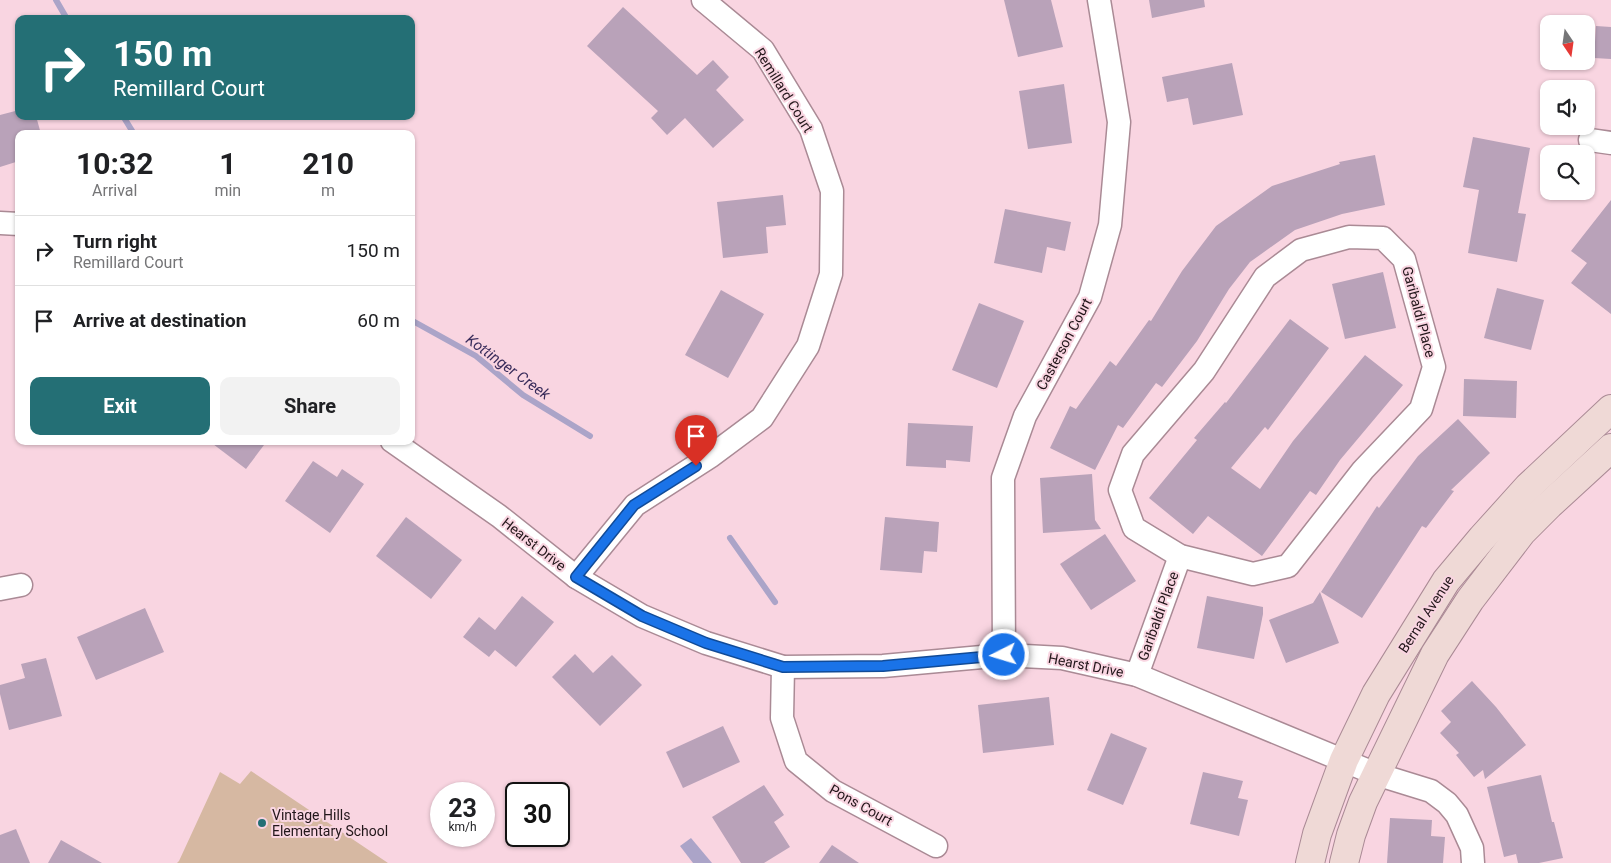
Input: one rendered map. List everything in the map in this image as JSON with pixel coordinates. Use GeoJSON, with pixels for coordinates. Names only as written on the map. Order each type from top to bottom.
{"type":"FeatureCollection","features":[{"type":"Feature","properties":{"kind":"main road","name":"Bernal Avenue"},"geometry":{"type":"LineString","coordinates":[[1310,863],[1317,834],[1344,760],[1376,694],[1446,581],[1528,486],[1611,409]]}},
{"type":"Feature","properties":{"kind":"main road"},"geometry":{"type":"LineString","coordinates":[[1344,863],[1351,835],[1376,774],[1435,654],[1470,600],[1522,532],[1611,448]]}},
{"type":"Feature","properties":{"kind":"street","name":"Remillard Court"},"geometry":{"type":"LineString","coordinates":[[576,577],[634,505],[711,456],[762,418],[808,346],[830,274],[832,191],[811,129],[763,50],[703,0]]}},
{"type":"Feature","properties":{"kind":"street","name":"Casterson Court"},"geometry":{"type":"LineString","coordinates":[[1004,655],[1003,478],[1025,416],[1090,297],[1110,225],[1119,122],[1099,0]]}},
{"type":"Feature","properties":{"kind":"street"},"geometry":{"type":"LineString","coordinates":[[0,223],[15,224]]}},
{"type":"Feature","properties":{"kind":"street","name":"Garibaldi Place"},"geometry":{"type":"LineString","coordinates":[[1349,237],[1383,238],[1404,258],[1434,367],[1420,409],[1363,470],[1288,566],[1253,574],[1180,556],[1134,528],[1120,490],[1133,454],[1204,371],[1265,277],[1301,250],[1349,237]]}},
{"type":"Feature","properties":{"kind":"street","name":"Hearst Drive"},"geometry":{"type":"LineString","coordinates":[[398,445],[499,516],[576,577],[642,616],[706,643],[783,667],[883,666],[1004,655],[1062,658],[1137,675],[1376,774],[1430,791],[1457,815],[1472,848],[1473,863]]}},
{"type":"Feature","properties":{"kind":"street","name":"Garibaldi Place"},"geometry":{"type":"LineString","coordinates":[[1137,675],[1180,556]]}},
{"type":"Feature","properties":{"kind":"street","name":"Pons Court"},"geometry":{"type":"LineString","coordinates":[[783,667],[782,718],[796,761],[833,791],[936,846]]}},
{"type":"Feature","properties":{"kind":"shaded area","name":"Vintage Hills Elementary School"},"geometry":{"type":"Polygon","coordinates":[[[251,771],[388,863],[177,863],[220,772],[240,784],[251,771]]]}},
{"type":"Feature","properties":{"kind":"shaded area"},"geometry":{"type":"Polygon","coordinates":[[[691,838],[712,863],[693,863],[680,846],[691,838]]]}},
{"type":"Feature","properties":{"kind":"building"},"geometry":{"type":"Polygon","coordinates":[[[1004,0],[1051,0],[1063,47],[1018,57],[1004,0]]]}},
{"type":"Feature","properties":{"kind":"building"},"geometry":{"type":"Polygon","coordinates":[[[1149,0],[1204,0],[1205,7],[1152,18],[1149,0]]]}},
{"type":"Feature","properties":{"kind":"building"},"geometry":{"type":"Polygon","coordinates":[[[623,7],[697,75],[713,60],[729,77],[716,90],[744,120],[713,148],[685,118],[667,135],[651,118],[658,111],[587,46],[623,7]]]}},
{"type":"Feature","properties":{"kind":"building"},"geometry":{"type":"Polygon","coordinates":[[[1596,26],[1611,27],[1611,59],[1595,58],[1596,26]]]}},
{"type":"Feature","properties":{"kind":"building"},"geometry":{"type":"Polygon","coordinates":[[[1232,63],[1243,115],[1193,125],[1188,98],[1167,102],[1162,77],[1232,63]]]}},
{"type":"Feature","properties":{"kind":"building"},"geometry":{"type":"Polygon","coordinates":[[[1064,84],[1072,143],[1028,149],[1019,91],[1064,84]]]}},
{"type":"Feature","properties":{"kind":"building"},"geometry":{"type":"Polygon","coordinates":[[[15,111],[15,120],[37,120],[40,130],[15,130],[15,162],[0,167],[0,115],[15,111]]]}},
{"type":"Feature","properties":{"kind":"building"},"geometry":{"type":"Polygon","coordinates":[[[1473,137],[1530,148],[1518,213],[1526,214],[1517,262],[1468,253],[1479,190],[1463,187],[1473,137]]]}},
{"type":"Feature","properties":{"kind":"building"},"geometry":{"type":"Polygon","coordinates":[[[1375,155],[1385,205],[1342,214],[1295,230],[1250,262],[1229,289],[1197,341],[1162,387],[1156,383],[1123,428],[1118,425],[1095,470],[1050,448],[1070,406],[1076,409],[1110,361],[1116,366],[1149,320],[1151,321],[1182,271],[1216,226],[1272,186],[1340,164],[1339,162],[1375,155]]]}},
{"type":"Feature","properties":{"kind":"building"},"geometry":{"type":"Polygon","coordinates":[[[783,195],[786,225],[766,227],[768,253],[723,258],[717,202],[783,195]]]}},
{"type":"Feature","properties":{"kind":"building"},"geometry":{"type":"Polygon","coordinates":[[[1611,200],[1611,314],[1571,283],[1587,263],[1571,251],[1611,200]]]}},
{"type":"Feature","properties":{"kind":"building"},"geometry":{"type":"Polygon","coordinates":[[[1005,209],[1071,222],[1065,251],[1047,247],[1042,273],[994,263],[1005,209]]]}},
{"type":"Feature","properties":{"kind":"building"},"geometry":{"type":"Polygon","coordinates":[[[1383,272],[1396,328],[1345,339],[1332,284],[1383,272]]]}},
{"type":"Feature","properties":{"kind":"building"},"geometry":{"type":"Polygon","coordinates":[[[1497,288],[1544,300],[1531,350],[1484,338],[1497,288]]]}},
{"type":"Feature","properties":{"kind":"building"},"geometry":{"type":"Polygon","coordinates":[[[721,290],[764,314],[728,378],[685,355],[721,290]]]}},
{"type":"Feature","properties":{"kind":"building"},"geometry":{"type":"Polygon","coordinates":[[[979,303],[1024,321],[997,388],[952,370],[979,303]]]}},
{"type":"Feature","properties":{"kind":"building"},"geometry":{"type":"Polygon","coordinates":[[[1290,319],[1329,348],[1268,430],[1265,427],[1231,468],[1260,489],[1293,441],[1365,355],[1403,385],[1340,460],[1316,495],[1310,491],[1262,556],[1208,516],[1193,534],[1149,498],[1197,440],[1194,438],[1226,403],[1290,319]]]}},
{"type":"Feature","properties":{"kind":"building"},"geometry":{"type":"Polygon","coordinates":[[[1464,379],[1517,381],[1516,418],[1463,416],[1464,379]]]}},
{"type":"Feature","properties":{"kind":"building"},"geometry":{"type":"Polygon","coordinates":[[[1458,419],[1490,453],[1451,490],[1454,491],[1426,528],[1422,526],[1362,618],[1321,592],[1377,506],[1379,508],[1418,456],[1458,419]]]}},
{"type":"Feature","properties":{"kind":"building"},"geometry":{"type":"Polygon","coordinates":[[[908,423],[973,426],[970,462],[946,460],[946,468],[906,466],[908,423]]]}},
{"type":"Feature","properties":{"kind":"building"},"geometry":{"type":"Polygon","coordinates":[[[214,445],[264,445],[246,469],[214,445]]]}},
{"type":"Feature","properties":{"kind":"building"},"geometry":{"type":"Polygon","coordinates":[[[313,461],[337,477],[342,469],[364,484],[330,533],[285,501],[313,461]]]}},
{"type":"Feature","properties":{"kind":"building"},"geometry":{"type":"Polygon","coordinates":[[[1092,474],[1095,520],[1101,529],[1043,533],[1040,478],[1092,474]]]}},
{"type":"Feature","properties":{"kind":"building"},"geometry":{"type":"Polygon","coordinates":[[[406,517],[462,560],[431,599],[376,556],[406,517]]]}},
{"type":"Feature","properties":{"kind":"building"},"geometry":{"type":"Polygon","coordinates":[[[885,517],[939,522],[937,552],[924,551],[922,573],[880,570],[885,517]]]}},
{"type":"Feature","properties":{"kind":"building"},"geometry":{"type":"Polygon","coordinates":[[[1105,534],[1136,581],[1091,610],[1060,564],[1105,534]]]}},
{"type":"Feature","properties":{"kind":"building"},"geometry":{"type":"Polygon","coordinates":[[[1320,592],[1339,643],[1286,663],[1269,620],[1313,603],[1320,592]]]}},
{"type":"Feature","properties":{"kind":"building"},"geometry":{"type":"Polygon","coordinates":[[[522,596],[554,622],[516,667],[495,650],[489,657],[463,637],[479,617],[495,630],[522,596]]]}},
{"type":"Feature","properties":{"kind":"building"},"geometry":{"type":"Polygon","coordinates":[[[1207,596],[1263,607],[1254,659],[1197,648],[1207,596]]]}},
{"type":"Feature","properties":{"kind":"building"},"geometry":{"type":"Polygon","coordinates":[[[145,608],[164,652],[96,680],[77,637],[145,608]]]}},
{"type":"Feature","properties":{"kind":"building"},"geometry":{"type":"Polygon","coordinates":[[[575,654],[593,673],[612,655],[642,685],[600,726],[552,677],[575,654]]]}},
{"type":"Feature","properties":{"kind":"building"},"geometry":{"type":"Polygon","coordinates":[[[46,658],[62,716],[9,730],[0,694],[0,685],[25,678],[21,664],[46,658]]]}},
{"type":"Feature","properties":{"kind":"building"},"geometry":{"type":"Polygon","coordinates":[[[1472,681],[1496,707],[1526,745],[1485,779],[1483,770],[1474,777],[1456,755],[1459,753],[1440,733],[1451,722],[1441,711],[1472,681]]]}},
{"type":"Feature","properties":{"kind":"building"},"geometry":{"type":"Polygon","coordinates":[[[1049,697],[1054,745],[983,753],[978,705],[1049,697]]]}},
{"type":"Feature","properties":{"kind":"building"},"geometry":{"type":"Polygon","coordinates":[[[723,726],[740,762],[683,788],[666,752],[723,726]]]}},
{"type":"Feature","properties":{"kind":"building"},"geometry":{"type":"Polygon","coordinates":[[[1111,733],[1147,748],[1123,805],[1087,790],[1111,733]]]}},
{"type":"Feature","properties":{"kind":"building"},"geometry":{"type":"Polygon","coordinates":[[[1203,772],[1243,781],[1238,798],[1248,800],[1239,836],[1190,824],[1203,772]]]}},
{"type":"Feature","properties":{"kind":"building"},"geometry":{"type":"Polygon","coordinates":[[[1541,775],[1563,858],[1539,863],[1518,863],[1516,854],[1504,857],[1487,787],[1541,775]]]}},
{"type":"Feature","properties":{"kind":"building"},"geometry":{"type":"Polygon","coordinates":[[[764,785],[784,815],[774,822],[790,847],[764,863],[741,863],[712,817],[764,785]]]}},
{"type":"Feature","properties":{"kind":"building"},"geometry":{"type":"Polygon","coordinates":[[[1390,818],[1432,820],[1431,836],[1445,837],[1443,863],[1387,863],[1390,818]]]}},
{"type":"Feature","properties":{"kind":"building"},"geometry":{"type":"Polygon","coordinates":[[[16,829],[30,863],[0,863],[0,835],[16,829]]]}},
{"type":"Feature","properties":{"kind":"building"},"geometry":{"type":"Polygon","coordinates":[[[61,840],[102,863],[48,863],[61,840]]]}},
{"type":"Feature","properties":{"kind":"building"},"geometry":{"type":"Polygon","coordinates":[[[832,845],[859,863],[819,863],[832,845]]]}},
{"type":"Feature","properties":{"kind":"waterway","name":"Kottinger Creek"},"geometry":{"type":"LineString","coordinates":[[56,0],[65,15]]}},
{"type":"Feature","properties":{"kind":"waterway","name":"Kottinger Creek"},"geometry":{"type":"LineString","coordinates":[[125,120],[132,130]]}},
{"type":"Feature","properties":{"kind":"waterway","name":"Kottinger Creek"},"geometry":{"type":"LineString","coordinates":[[415,322],[476,356],[523,395],[590,436]]}},
{"type":"Feature","properties":{"kind":"waterway","name":"Kottinger Creek"},"geometry":{"type":"LineString","coordinates":[[730,538],[775,602]]}},
{"type":"Feature","properties":{"kind":"place","name":"Vintage Hills Elementary School"},"geometry":{"type":"Point","coordinates":[262,823]}},
{"type":"Feature","properties":{"kind":"route"},"geometry":{"type":"LineString","coordinates":[[696,466],[634,505],[576,577],[642,616],[706,643],[783,667],[883,666],[1004,655]]}}]}
